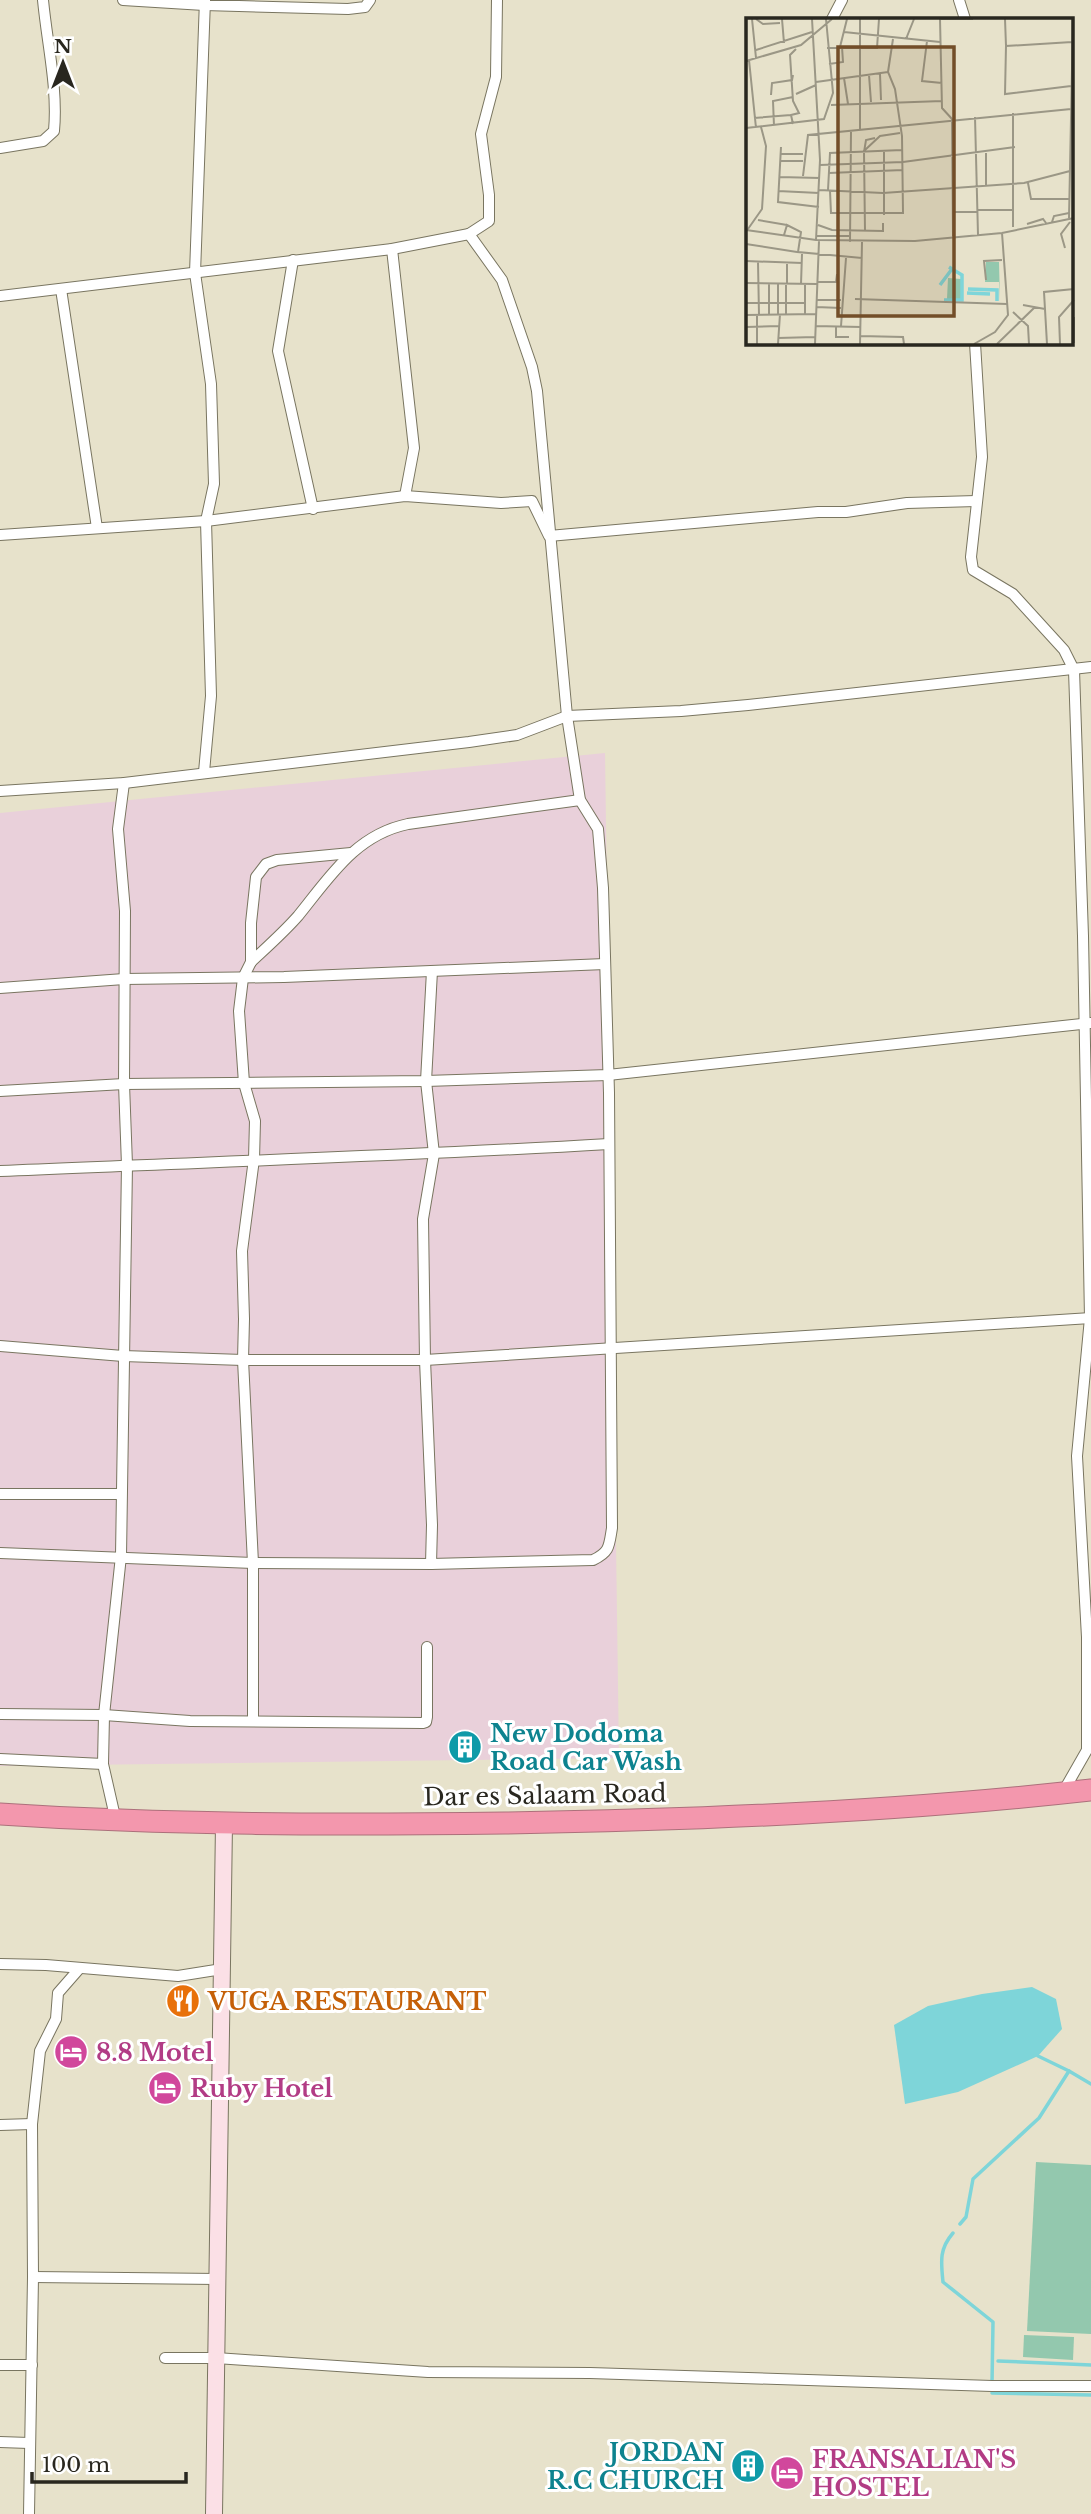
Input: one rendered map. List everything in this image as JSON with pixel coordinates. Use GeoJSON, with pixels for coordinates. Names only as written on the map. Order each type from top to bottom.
{"type":"FeatureCollection","features":[{"type":"Feature","properties":{"kind":"highway","name":"Dar es Salaam Road"},"geometry":{"type":"LineString","coordinates":[[0,1814],[224,1824],[410,1824],[706,1818],[981,1802],[1091,1790]]}},
{"type":"Feature","properties":{"kind":"street"},"geometry":{"type":"LineString","coordinates":[[0,148],[43,141],[54,131],[52,73],[43,0]]}},
{"type":"Feature","properties":{"kind":"street"},"geometry":{"type":"LineString","coordinates":[[123,0],[348,9],[365,7],[370,0]]}},
{"type":"Feature","properties":{"kind":"street"},"geometry":{"type":"LineString","coordinates":[[0,296],[392,249],[469,234],[489,221],[489,195],[481,134],[496,77],[497,0]]}},
{"type":"Feature","properties":{"kind":"street"},"geometry":{"type":"LineString","coordinates":[[833,18],[842,0]]}},
{"type":"Feature","properties":{"kind":"street"},"geometry":{"type":"LineString","coordinates":[[959,0],[965,18]]}},
{"type":"Feature","properties":{"kind":"street"},"geometry":{"type":"LineString","coordinates":[[204,2],[195,273],[211,384],[214,484],[206,521],[211,696],[204,772]]}},
{"type":"Feature","properties":{"kind":"street"},"geometry":{"type":"LineString","coordinates":[[0,1553],[253,1563],[431,1564],[593,1560],[603,1555],[609,1546],[612,1528],[608,1075],[603,888],[598,829],[580,800],[567,716],[549,536],[543,438],[532,367],[502,280],[469,234]]}},
{"type":"Feature","properties":{"kind":"street"},"geometry":{"type":"LineString","coordinates":[[392,249],[414,448],[405,496]]}},
{"type":"Feature","properties":{"kind":"street"},"geometry":{"type":"LineString","coordinates":[[293,260],[278,351],[313,509]]}},
{"type":"Feature","properties":{"kind":"street"},"geometry":{"type":"LineString","coordinates":[[61,289],[97,528]]}},
{"type":"Feature","properties":{"kind":"street"},"geometry":{"type":"LineString","coordinates":[[975,345],[982,440],[971,557],[973,570],[1013,594],[1064,650],[1074,670],[1087,1023],[1090,1318],[1077,1455],[1087,1543],[1087,1751],[1062,1794]]}},
{"type":"Feature","properties":{"kind":"street"},"geometry":{"type":"LineString","coordinates":[[0,535],[206,521],[405,496],[501,503],[532,501],[549,536]]}},
{"type":"Feature","properties":{"kind":"street"},"geometry":{"type":"LineString","coordinates":[[549,536],[818,512],[846,512],[907,503],[976,501]]}},
{"type":"Feature","properties":{"kind":"street"},"geometry":{"type":"LineString","coordinates":[[0,791],[124,783],[469,742],[517,735],[567,716],[681,711],[1091,667]]}},
{"type":"Feature","properties":{"kind":"street"},"geometry":{"type":"LineString","coordinates":[[116,1821],[103,1764],[104,1715],[121,1556],[127,1166],[124,1084],[125,911],[118,829],[124,783]]}},
{"type":"Feature","properties":{"kind":"street"},"geometry":{"type":"LineString","coordinates":[[253,1721],[253,1563],[243,1360],[242,1251],[254,1159],[255,1121],[244,1083],[239,1011],[243,978],[251,962],[284,931],[331,872],[351,853],[374,837],[399,825],[580,800]]}},
{"type":"Feature","properties":{"kind":"street"},"geometry":{"type":"LineString","coordinates":[[251,962],[254,888],[261,868],[277,860],[351,853]]}},
{"type":"Feature","properties":{"kind":"street"},"geometry":{"type":"LineString","coordinates":[[0,988],[124,979],[243,978],[605,964]]}},
{"type":"Feature","properties":{"kind":"street"},"geometry":{"type":"LineString","coordinates":[[431,1564],[423,1219],[434,1154],[426,1081],[432,971]]}},
{"type":"Feature","properties":{"kind":"street"},"geometry":{"type":"LineString","coordinates":[[0,1091],[124,1084],[426,1081],[608,1075],[1087,1023]]}},
{"type":"Feature","properties":{"kind":"street"},"geometry":{"type":"LineString","coordinates":[[0,1171],[434,1154],[608,1144]]}},
{"type":"Feature","properties":{"kind":"street"},"geometry":{"type":"LineString","coordinates":[[0,1346],[123,1356],[243,1360],[425,1360],[1090,1318]]}},
{"type":"Feature","properties":{"kind":"street"},"geometry":{"type":"LineString","coordinates":[[0,1494],[121,1494]]}},
{"type":"Feature","properties":{"kind":"street"},"geometry":{"type":"LineString","coordinates":[[0,1714],[104,1715],[190,1721],[426,1722],[427,1647]]}},
{"type":"Feature","properties":{"kind":"street"},"geometry":{"type":"LineString","coordinates":[[0,1759],[103,1764]]}},
{"type":"Feature","properties":{"kind":"street"},"geometry":{"type":"LineString","coordinates":[[214,2514],[224,1824]]}},
{"type":"Feature","properties":{"kind":"street"},"geometry":{"type":"LineString","coordinates":[[0,1964],[178,1976],[222,1969]]}},
{"type":"Feature","properties":{"kind":"street"},"geometry":{"type":"LineString","coordinates":[[29,2514],[33,2277],[32,2124],[40,2051],[56,2019],[58,1993],[79,1969]]}},
{"type":"Feature","properties":{"kind":"street"},"geometry":{"type":"LineString","coordinates":[[0,2125],[32,2124]]}},
{"type":"Feature","properties":{"kind":"street"},"geometry":{"type":"LineString","coordinates":[[33,2277],[218,2279]]}},
{"type":"Feature","properties":{"kind":"street"},"geometry":{"type":"LineString","coordinates":[[165,2358],[216,2358],[428,2372],[590,2373],[992,2386],[1091,2386]]}},
{"type":"Feature","properties":{"kind":"street"},"geometry":{"type":"LineString","coordinates":[[0,2365],[32,2365]]}},
{"type":"Feature","properties":{"kind":"street"},"geometry":{"type":"LineString","coordinates":[[0,2442],[29,2443]]}},
{"type":"Feature","properties":{"kind":"shaded area"},"geometry":{"type":"Polygon","coordinates":[[[605,753],[619,1758],[0,1766],[0,813],[605,753]]]}},
{"type":"Feature","properties":{"kind":"green space"},"geometry":{"type":"Polygon","coordinates":[[[1036,2162],[1091,2165],[1091,2334],[1027,2331],[1036,2162]]]}},
{"type":"Feature","properties":{"kind":"green space"},"geometry":{"type":"Polygon","coordinates":[[[1024,2335],[1074,2337],[1073,2360],[1023,2357],[1024,2335]]]}},
{"type":"Feature","properties":{"kind":"water"},"geometry":{"type":"Polygon","coordinates":[[[1032,1987],[1056,1999],[1062,2029],[1038,2056],[958,2092],[905,2104],[894,2025],[928,2006],[1032,1987]]]}},
{"type":"Feature","properties":{"kind":"waterway"},"geometry":{"type":"LineString","coordinates":[[960,2224],[966,2217],[973,2179],[1039,2118],[1069,2071],[1038,2056]]}},
{"type":"Feature","properties":{"kind":"waterway"},"geometry":{"type":"LineString","coordinates":[[1069,2071],[1091,2084]]}},
{"type":"Feature","properties":{"kind":"waterway"},"geometry":{"type":"LineString","coordinates":[[953,2233],[943,2250],[943,2282],[993,2322],[992,2384]]}},
{"type":"Feature","properties":{"kind":"waterway"},"geometry":{"type":"LineString","coordinates":[[998,2361],[1091,2365]]}},
{"type":"Feature","properties":{"kind":"waterway"},"geometry":{"type":"LineString","coordinates":[[992,2393],[1091,2395]]}},
{"type":"Feature","properties":{"kind":"place","name":"New Dodoma Road Car Wash"},"geometry":{"type":"Point","coordinates":[465,1747]}},
{"type":"Feature","properties":{"kind":"place","name":"VUGA RESTAURANT"},"geometry":{"type":"Point","coordinates":[183,2001]}},
{"type":"Feature","properties":{"kind":"place","name":"8.8 Motel"},"geometry":{"type":"Point","coordinates":[71,2052]}},
{"type":"Feature","properties":{"kind":"place","name":"Ruby Hotel"},"geometry":{"type":"Point","coordinates":[165,2088]}},
{"type":"Feature","properties":{"kind":"place","name":"JORDAN R.C CHURCH"},"geometry":{"type":"Point","coordinates":[748,2466]}},
{"type":"Feature","properties":{"kind":"place","name":"FRANSALIAN'S HOSTEL"},"geometry":{"type":"Point","coordinates":[787,2473]}}]}
